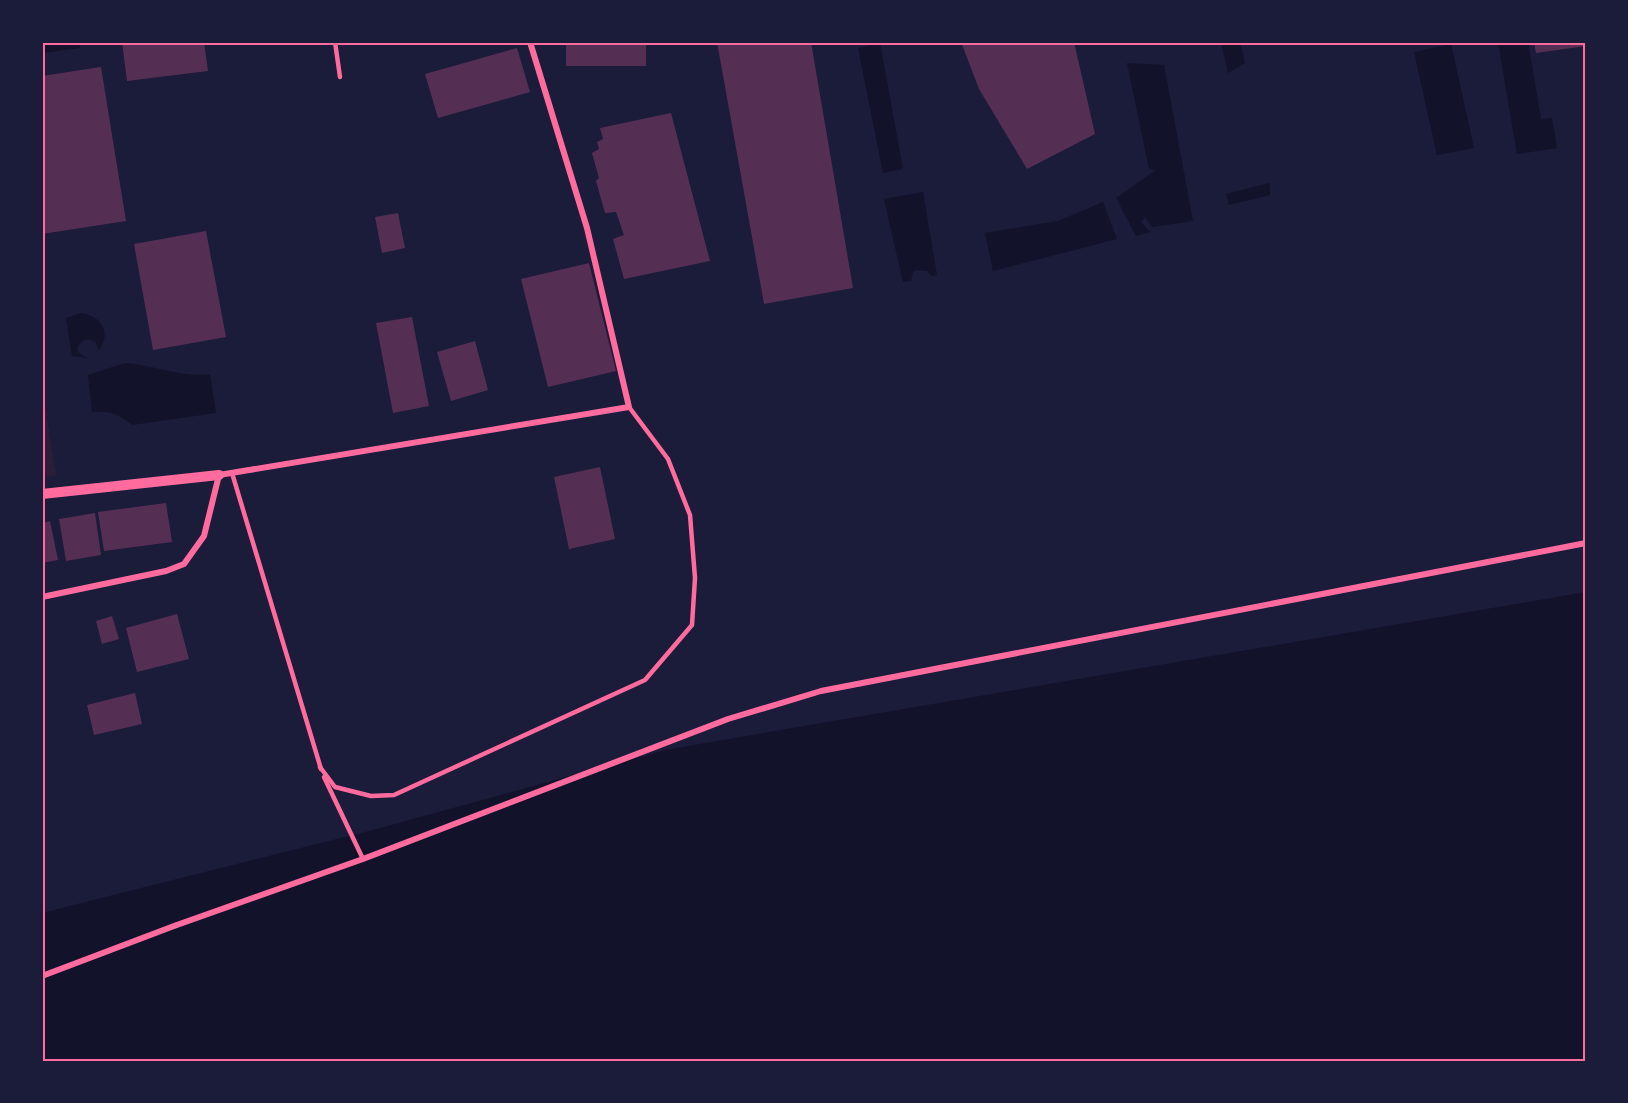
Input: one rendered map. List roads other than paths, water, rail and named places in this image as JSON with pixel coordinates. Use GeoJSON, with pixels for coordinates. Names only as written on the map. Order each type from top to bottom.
{"type":"FeatureCollection","features":[{"type":"Feature","properties":{"kind":"street"},"geometry":{"type":"LineString","coordinates":[[42,494],[219,475],[629,407],[587,228],[530,42]]}},
{"type":"Feature","properties":{"kind":"street"},"geometry":{"type":"LineString","coordinates":[[42,597],[166,571],[184,564],[204,536],[219,475]]}},
{"type":"Feature","properties":{"kind":"street"},"geometry":{"type":"LineString","coordinates":[[42,976],[363,859],[728,719],[821,691],[1586,543]]}},
{"type":"Feature","properties":{"kind":"lane"},"geometry":{"type":"LineString","coordinates":[[335,42],[340,77]]}},
{"type":"Feature","properties":{"kind":"lane"},"geometry":{"type":"LineString","coordinates":[[320,767],[335,787],[371,796],[394,795],[645,680],[692,625],[694,567],[690,515],[668,459],[629,407]]}},
{"type":"Feature","properties":{"kind":"lane"},"geometry":{"type":"LineString","coordinates":[[232,473],[320,767],[363,859]]}}]}
